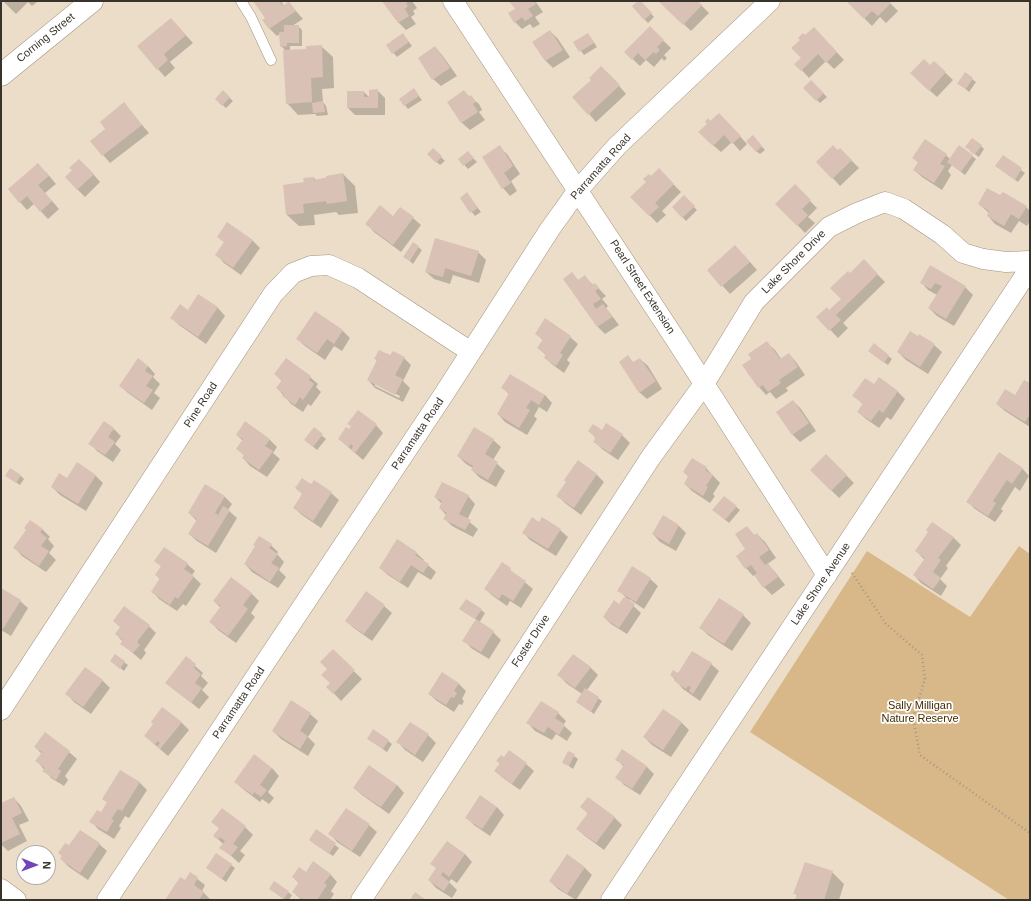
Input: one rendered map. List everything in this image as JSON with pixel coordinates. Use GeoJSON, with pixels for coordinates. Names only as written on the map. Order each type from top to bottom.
{"type":"FeatureCollection","features":[{"type":"Feature","properties":{"kind":"street","name":"Corning Street"},"geometry":{"type":"LineString","coordinates":[[1,75],[92,1]]}},
{"type":"Feature","properties":{"kind":"street","name":"Pearl Street Extension"},"geometry":{"type":"LineString","coordinates":[[454,1],[827,575]]}},
{"type":"Feature","properties":{"kind":"street","name":"Parramatta Road"},"geometry":{"type":"LineString","coordinates":[[107,900],[256,679],[550,229],[578,190],[617,146],[770,1]]}},
{"type":"Feature","properties":{"kind":"street","name":"Lake Shore Drive"},"geometry":{"type":"LineString","coordinates":[[704,384],[754,302],[829,228],[857,213],[885,202],[904,209],[943,235],[963,252],[983,259],[1006,262],[1030,261]]}},
{"type":"Feature","properties":{"kind":"street","name":"Pine Road"},"geometry":{"type":"LineString","coordinates":[[1,710],[273,294],[293,273],[311,266],[328,265],[358,278],[471,352]]}},
{"type":"Feature","properties":{"kind":"street","name":"Lake Shore Avenue"},"geometry":{"type":"LineString","coordinates":[[611,900],[1030,268]]}},
{"type":"Feature","properties":{"kind":"street","name":"Foster Drive"},"geometry":{"type":"LineString","coordinates":[[361,900],[415,820],[650,457],[704,384]]}},
{"type":"Feature","properties":{"kind":"street"},"geometry":{"type":"LineString","coordinates":[[1,889],[16,900]]}},
{"type":"Feature","properties":{"kind":"lane"},"geometry":{"type":"LineString","coordinates":[[241,1],[251,17],[271,60]]}},
{"type":"Feature","properties":{"kind":"path"},"geometry":{"type":"LineString","coordinates":[[840,556],[886,624],[922,655],[925,678],[913,718],[920,755],[1030,833]]}},
{"type":"Feature","properties":{"kind":"green space","name":"Sally Milligan Nature Reserve"},"geometry":{"type":"Polygon","coordinates":[[[1019,546],[1030,554],[1030,900],[1009,900],[750,732],[867,551],[970,617],[1019,546]]]}},
{"type":"Feature","properties":{"kind":"building"},"geometry":{"type":"Polygon","coordinates":[[[253,1],[279,1],[283,6],[289,1],[296,11],[269,29],[262,20],[265,18],[253,1]]]}},
{"type":"Feature","properties":{"kind":"building"},"geometry":{"type":"Polygon","coordinates":[[[382,1],[409,1],[406,3],[408,6],[405,9],[409,16],[398,23],[382,1]]]}},
{"type":"Feature","properties":{"kind":"building"},"geometry":{"type":"Polygon","coordinates":[[[509,1],[534,1],[536,4],[528,9],[533,16],[525,21],[522,17],[514,23],[508,13],[515,9],[509,1]]]}},
{"type":"Feature","properties":{"kind":"building"},"geometry":{"type":"Polygon","coordinates":[[[638,1],[641,1],[652,13],[644,20],[632,6],[638,1]]]}},
{"type":"Feature","properties":{"kind":"building"},"geometry":{"type":"Polygon","coordinates":[[[658,1],[698,1],[702,5],[683,25],[658,1]]]}},
{"type":"Feature","properties":{"kind":"building"},"geometry":{"type":"Polygon","coordinates":[[[846,1],[890,1],[891,3],[878,16],[872,11],[864,19],[846,1]]]}},
{"type":"Feature","properties":{"kind":"building"},"geometry":{"type":"Polygon","coordinates":[[[171,18],[186,35],[164,54],[168,60],[157,70],[137,46],[171,18]]]}},
{"type":"Feature","properties":{"kind":"building"},"geometry":{"type":"Polygon","coordinates":[[[284,25],[299,25],[299,43],[287,43],[287,46],[280,47],[279,32],[284,32],[284,25]]]}},
{"type":"Feature","properties":{"kind":"building"},"geometry":{"type":"Polygon","coordinates":[[[650,26],[664,40],[657,47],[660,50],[656,54],[654,52],[645,60],[638,53],[632,60],[624,52],[650,26]]]}},
{"type":"Feature","properties":{"kind":"building"},"geometry":{"type":"Polygon","coordinates":[[[814,27],[837,52],[826,63],[818,54],[801,71],[794,64],[801,58],[791,48],[800,40],[798,38],[803,33],[805,35],[814,27]]]}},
{"type":"Feature","properties":{"kind":"building"},"geometry":{"type":"Polygon","coordinates":[[[550,30],[563,50],[545,61],[532,42],[550,30]]]}},
{"type":"Feature","properties":{"kind":"building"},"geometry":{"type":"Polygon","coordinates":[[[403,33],[409,42],[392,54],[386,45],[403,33]]]}},
{"type":"Feature","properties":{"kind":"building"},"geometry":{"type":"Polygon","coordinates":[[[588,33],[594,43],[579,52],[573,42],[588,33]]]}},
{"type":"Feature","properties":{"kind":"building"},"geometry":{"type":"Polygon","coordinates":[[[322,45],[323,77],[311,78],[312,102],[286,104],[283,50],[306,49],[306,46],[322,45]]]}},
{"type":"Feature","properties":{"kind":"building"},"geometry":{"type":"Polygon","coordinates":[[[435,46],[450,68],[432,80],[418,58],[435,46]]]}},
{"type":"Feature","properties":{"kind":"building"},"geometry":{"type":"Polygon","coordinates":[[[924,59],[930,65],[934,61],[946,72],[929,91],[910,73],[924,59]]]}},
{"type":"Feature","properties":{"kind":"building"},"geometry":{"type":"Polygon","coordinates":[[[601,66],[620,85],[588,115],[572,97],[591,80],[589,78],[601,66]]]}},
{"type":"Feature","properties":{"kind":"building"},"geometry":{"type":"Polygon","coordinates":[[[965,72],[973,78],[966,89],[957,84],[965,72]]]}},
{"type":"Feature","properties":{"kind":"building"},"geometry":{"type":"Polygon","coordinates":[[[811,80],[824,93],[816,101],[803,88],[811,80]]]}},
{"type":"Feature","properties":{"kind":"building"},"geometry":{"type":"Polygon","coordinates":[[[414,88],[419,96],[404,106],[399,99],[414,88]]]}},
{"type":"Feature","properties":{"kind":"building"},"geometry":{"type":"Polygon","coordinates":[[[378,89],[378,108],[347,108],[347,91],[364,91],[364,97],[369,97],[369,90],[378,89]]]}},
{"type":"Feature","properties":{"kind":"building"},"geometry":{"type":"Polygon","coordinates":[[[223,90],[230,97],[222,106],[215,99],[223,90]]]}},
{"type":"Feature","properties":{"kind":"building"},"geometry":{"type":"Polygon","coordinates":[[[464,90],[469,97],[471,95],[476,102],[473,104],[478,112],[461,123],[447,102],[464,90]]]}},
{"type":"Feature","properties":{"kind":"building"},"geometry":{"type":"Polygon","coordinates":[[[323,101],[325,112],[313,113],[312,103],[323,101]]]}},
{"type":"Feature","properties":{"kind":"building"},"geometry":{"type":"Polygon","coordinates":[[[124,102],[142,125],[102,156],[90,141],[105,129],[100,122],[124,102]]]}},
{"type":"Feature","properties":{"kind":"building"},"geometry":{"type":"Polygon","coordinates":[[[719,113],[741,136],[732,144],[724,135],[713,146],[698,132],[707,124],[705,122],[708,118],[710,121],[719,113]]]}},
{"type":"Feature","properties":{"kind":"building"},"geometry":{"type":"Polygon","coordinates":[[[753,135],[762,146],[756,152],[746,141],[753,135]]]}},
{"type":"Feature","properties":{"kind":"building"},"geometry":{"type":"Polygon","coordinates":[[[972,138],[982,145],[975,154],[965,147],[972,138]]]}},
{"type":"Feature","properties":{"kind":"building"},"geometry":{"type":"Polygon","coordinates":[[[925,139],[947,154],[940,164],[945,166],[934,183],[913,170],[918,162],[912,158],[925,139]]]}},
{"type":"Feature","properties":{"kind":"building"},"geometry":{"type":"Polygon","coordinates":[[[500,145],[513,166],[504,173],[511,183],[502,189],[482,157],[500,145]]]}},
{"type":"Feature","properties":{"kind":"building"},"geometry":{"type":"Polygon","coordinates":[[[833,145],[838,150],[840,148],[852,160],[832,179],[816,162],[833,145]]]}},
{"type":"Feature","properties":{"kind":"building"},"geometry":{"type":"Polygon","coordinates":[[[959,145],[973,155],[961,172],[947,162],[959,145]]]}},
{"type":"Feature","properties":{"kind":"building"},"geometry":{"type":"Polygon","coordinates":[[[433,148],[442,156],[436,163],[427,154],[433,148]]]}},
{"type":"Feature","properties":{"kind":"building"},"geometry":{"type":"Polygon","coordinates":[[[468,151],[474,158],[463,166],[458,159],[468,151]]]}},
{"type":"Feature","properties":{"kind":"building"},"geometry":{"type":"Polygon","coordinates":[[[1003,155],[1022,168],[1015,180],[995,166],[1003,155]]]}},
{"type":"Feature","properties":{"kind":"building"},"geometry":{"type":"Polygon","coordinates":[[[79,159],[94,174],[77,190],[65,177],[72,170],[69,168],[79,159]]]}},
{"type":"Feature","properties":{"kind":"building"},"geometry":{"type":"Polygon","coordinates":[[[38,163],[49,176],[38,185],[52,201],[40,212],[27,196],[19,203],[8,189],[38,163]]]}},
{"type":"Feature","properties":{"kind":"building"},"geometry":{"type":"Polygon","coordinates":[[[659,168],[674,184],[655,203],[659,207],[649,216],[630,197],[646,182],[643,179],[649,174],[651,176],[659,168]]]}},
{"type":"Feature","properties":{"kind":"building"},"geometry":{"type":"Polygon","coordinates":[[[343,173],[347,201],[327,204],[326,201],[303,204],[304,213],[286,215],[283,185],[304,182],[303,178],[314,177],[314,180],[343,173]]]}},
{"type":"Feature","properties":{"kind":"building"},"geometry":{"type":"Polygon","coordinates":[[[795,184],[811,200],[802,209],[808,215],[797,226],[775,204],[795,184]]]}},
{"type":"Feature","properties":{"kind":"building"},"geometry":{"type":"Polygon","coordinates":[[[987,188],[1000,195],[1003,192],[1027,206],[1019,219],[1011,214],[1004,226],[987,216],[989,211],[978,204],[987,188]]]}},
{"type":"Feature","properties":{"kind":"building"},"geometry":{"type":"Polygon","coordinates":[[[467,192],[478,208],[470,213],[460,198],[467,192]]]}},
{"type":"Feature","properties":{"kind":"building"},"geometry":{"type":"Polygon","coordinates":[[[684,195],[695,206],[682,218],[672,207],[684,195]]]}},
{"type":"Feature","properties":{"kind":"building"},"geometry":{"type":"Polygon","coordinates":[[[380,205],[393,216],[400,207],[414,217],[393,245],[365,224],[380,205]]]}},
{"type":"Feature","properties":{"kind":"building"},"geometry":{"type":"Polygon","coordinates":[[[227,222],[253,240],[233,268],[215,255],[224,242],[217,237],[227,222]]]}},
{"type":"Feature","properties":{"kind":"building"},"geometry":{"type":"Polygon","coordinates":[[[435,238],[479,251],[471,276],[445,268],[443,277],[425,272],[435,238]]]}},
{"type":"Feature","properties":{"kind":"building"},"geometry":{"type":"Polygon","coordinates":[[[413,242],[419,246],[410,261],[403,257],[413,242]]]}},
{"type":"Feature","properties":{"kind":"building"},"geometry":{"type":"Polygon","coordinates":[[[735,245],[750,262],[721,287],[707,270],[735,245]]]}},
{"type":"Feature","properties":{"kind":"building"},"geometry":{"type":"Polygon","coordinates":[[[864,259],[878,274],[836,315],[841,320],[829,331],[816,317],[827,307],[829,310],[841,299],[830,288],[848,271],[850,273],[864,259]]]}},
{"type":"Feature","properties":{"kind":"building"},"geometry":{"type":"Polygon","coordinates":[[[930,265],[966,286],[946,319],[928,308],[942,286],[935,283],[931,289],[920,283],[930,265]]]}},
{"type":"Feature","properties":{"kind":"building"},"geometry":{"type":"Polygon","coordinates":[[[572,272],[578,280],[585,275],[592,285],[595,283],[599,288],[595,291],[601,299],[593,304],[596,309],[603,304],[612,317],[597,327],[563,279],[572,272]]]}},
{"type":"Feature","properties":{"kind":"building"},"geometry":{"type":"Polygon","coordinates":[[[198,294],[218,307],[198,337],[170,318],[180,304],[188,310],[198,294]]]}},
{"type":"Feature","properties":{"kind":"building"},"geometry":{"type":"Polygon","coordinates":[[[315,311],[343,330],[334,344],[327,339],[317,353],[296,339],[315,311]]]}},
{"type":"Feature","properties":{"kind":"building"},"geometry":{"type":"Polygon","coordinates":[[[545,318],[571,336],[560,353],[563,355],[556,366],[544,358],[546,354],[537,348],[543,339],[535,334],[545,318]]]}},
{"type":"Feature","properties":{"kind":"building"},"geometry":{"type":"Polygon","coordinates":[[[910,331],[918,336],[919,334],[935,344],[920,367],[897,352],[910,331]]]}},
{"type":"Feature","properties":{"kind":"building"},"geometry":{"type":"Polygon","coordinates":[[[767,341],[780,359],[789,353],[798,367],[779,380],[781,383],[768,392],[763,385],[758,388],[742,365],[751,359],[748,354],[767,341]]]}},
{"type":"Feature","properties":{"kind":"building"},"geometry":{"type":"Polygon","coordinates":[[[874,343],[889,355],[884,363],[868,351],[874,343]]]}},
{"type":"Feature","properties":{"kind":"building"},"geometry":{"type":"Polygon","coordinates":[[[379,350],[390,355],[393,351],[405,357],[395,375],[403,379],[395,395],[367,380],[377,360],[374,359],[379,350]]]}},
{"type":"Feature","properties":{"kind":"building"},"geometry":{"type":"Polygon","coordinates":[[[628,355],[633,362],[640,358],[656,381],[639,393],[619,362],[628,355]]]}},
{"type":"Feature","properties":{"kind":"building"},"geometry":{"type":"Polygon","coordinates":[[[138,358],[148,366],[145,371],[153,376],[146,386],[153,390],[144,403],[119,386],[138,358]]]}},
{"type":"Feature","properties":{"kind":"building"},"geometry":{"type":"Polygon","coordinates":[[[286,358],[311,376],[309,380],[314,384],[303,400],[300,397],[295,405],[282,396],[284,394],[276,388],[282,380],[274,374],[286,358]]]}},
{"type":"Feature","properties":{"kind":"building"},"geometry":{"type":"Polygon","coordinates":[[[510,374],[545,395],[539,405],[531,400],[526,408],[530,410],[519,428],[497,414],[509,393],[501,388],[510,374]]]}},
{"type":"Feature","properties":{"kind":"building"},"geometry":{"type":"Polygon","coordinates":[[[879,377],[898,391],[883,413],[879,410],[871,421],[857,412],[863,403],[852,396],[865,378],[874,384],[879,377]]]}},
{"type":"Feature","properties":{"kind":"building"},"geometry":{"type":"Polygon","coordinates":[[[1024,380],[1030,383],[1030,414],[1025,422],[996,404],[1005,389],[1015,395],[1024,380]]]}},
{"type":"Feature","properties":{"kind":"building"},"geometry":{"type":"Polygon","coordinates":[[[793,400],[809,423],[792,435],[776,412],[793,400]]]}},
{"type":"Feature","properties":{"kind":"building"},"geometry":{"type":"Polygon","coordinates":[[[358,410],[377,424],[355,453],[351,450],[353,446],[351,444],[349,447],[338,439],[346,427],[349,429],[351,426],[347,424],[358,410]]]}},
{"type":"Feature","properties":{"kind":"building"},"geometry":{"type":"Polygon","coordinates":[[[104,421],[114,428],[108,437],[115,442],[105,455],[88,444],[104,421]]]}},
{"type":"Feature","properties":{"kind":"building"},"geometry":{"type":"Polygon","coordinates":[[[245,421],[270,439],[265,446],[273,451],[259,470],[242,458],[244,455],[236,449],[243,439],[236,435],[245,421]]]}},
{"type":"Feature","properties":{"kind":"building"},"geometry":{"type":"Polygon","coordinates":[[[606,423],[623,434],[610,453],[593,442],[596,437],[588,431],[593,424],[602,430],[606,423]]]}},
{"type":"Feature","properties":{"kind":"building"},"geometry":{"type":"Polygon","coordinates":[[[314,427],[323,434],[313,447],[304,440],[314,427]]]}},
{"type":"Feature","properties":{"kind":"building"},"geometry":{"type":"Polygon","coordinates":[[[474,427],[494,439],[485,454],[498,462],[488,480],[471,470],[473,466],[457,456],[474,427]]]}},
{"type":"Feature","properties":{"kind":"building"},"geometry":{"type":"Polygon","coordinates":[[[999,452],[1023,468],[1012,484],[1007,480],[993,501],[996,503],[988,516],[966,502],[999,452]]]}},
{"type":"Feature","properties":{"kind":"building"},"geometry":{"type":"Polygon","coordinates":[[[826,454],[847,475],[831,491],[810,470],[826,454]]]}},
{"type":"Feature","properties":{"kind":"building"},"geometry":{"type":"Polygon","coordinates":[[[692,458],[707,467],[705,470],[713,475],[706,486],[708,487],[703,496],[684,484],[688,476],[683,472],[692,458]]]}},
{"type":"Feature","properties":{"kind":"building"},"geometry":{"type":"Polygon","coordinates":[[[578,460],[597,474],[574,508],[556,496],[566,482],[564,480],[578,460]]]}},
{"type":"Feature","properties":{"kind":"building"},"geometry":{"type":"Polygon","coordinates":[[[77,462],[96,475],[78,504],[51,487],[59,473],[67,478],[77,462]]]}},
{"type":"Feature","properties":{"kind":"building"},"geometry":{"type":"Polygon","coordinates":[[[10,468],[21,475],[16,483],[5,476],[10,468]]]}},
{"type":"Feature","properties":{"kind":"building"},"geometry":{"type":"Polygon","coordinates":[[[302,478],[311,484],[314,480],[332,492],[313,521],[293,508],[302,494],[295,488],[302,478]]]}},
{"type":"Feature","properties":{"kind":"building"},"geometry":{"type":"Polygon","coordinates":[[[442,482],[469,495],[459,514],[471,520],[465,530],[443,519],[447,513],[439,508],[442,501],[434,497],[442,482]]]}},
{"type":"Feature","properties":{"kind":"building"},"geometry":{"type":"Polygon","coordinates":[[[205,484],[225,496],[215,513],[218,515],[223,506],[230,510],[208,546],[188,534],[197,519],[188,513],[205,484]]]}},
{"type":"Feature","properties":{"kind":"building"},"geometry":{"type":"Polygon","coordinates":[[[724,496],[737,506],[725,520],[712,510],[724,496]]]}},
{"type":"Feature","properties":{"kind":"building"},"geometry":{"type":"Polygon","coordinates":[[[663,515],[679,525],[669,544],[652,534],[663,515]]]}},
{"type":"Feature","properties":{"kind":"building"},"geometry":{"type":"Polygon","coordinates":[[[532,517],[539,522],[542,517],[561,529],[548,549],[522,533],[532,517]]]}},
{"type":"Feature","properties":{"kind":"building"},"geometry":{"type":"Polygon","coordinates":[[[30,520],[43,529],[40,532],[47,538],[41,546],[49,551],[39,566],[13,548],[26,530],[24,528],[30,520]]]}},
{"type":"Feature","properties":{"kind":"building"},"geometry":{"type":"Polygon","coordinates":[[[932,522],[954,537],[938,558],[941,560],[933,572],[941,578],[933,589],[913,575],[925,558],[915,551],[928,532],[926,530],[932,522]]]}},
{"type":"Feature","properties":{"kind":"building"},"geometry":{"type":"Polygon","coordinates":[[[747,526],[754,535],[757,533],[769,550],[759,557],[765,565],[768,563],[778,577],[763,588],[754,575],[757,573],[751,565],[745,569],[736,556],[745,549],[735,534],[747,526]]]}},
{"type":"Feature","properties":{"kind":"building"},"geometry":{"type":"Polygon","coordinates":[[[259,536],[272,544],[269,548],[278,554],[271,563],[279,568],[270,582],[244,564],[259,536]]]}},
{"type":"Feature","properties":{"kind":"building"},"geometry":{"type":"Polygon","coordinates":[[[397,539],[417,552],[415,555],[429,564],[423,573],[411,565],[400,582],[379,568],[397,539]]]}},
{"type":"Feature","properties":{"kind":"building"},"geometry":{"type":"Polygon","coordinates":[[[164,547],[188,563],[184,569],[194,576],[178,599],[175,597],[170,605],[151,592],[160,578],[155,575],[161,566],[154,561],[164,547]]]}},
{"type":"Feature","properties":{"kind":"building"},"geometry":{"type":"Polygon","coordinates":[[[502,562],[511,568],[510,570],[526,581],[513,601],[502,594],[499,599],[484,589],[502,562]]]}},
{"type":"Feature","properties":{"kind":"building"},"geometry":{"type":"Polygon","coordinates":[[[632,566],[651,578],[636,602],[617,591],[632,566]]]}},
{"type":"Feature","properties":{"kind":"building"},"geometry":{"type":"Polygon","coordinates":[[[231,577],[252,593],[243,605],[248,609],[228,636],[209,622],[221,606],[213,601],[231,577]]]}},
{"type":"Feature","properties":{"kind":"building"},"geometry":{"type":"Polygon","coordinates":[[[1,588],[21,600],[3,629],[1,628],[1,588]]]}},
{"type":"Feature","properties":{"kind":"building"},"geometry":{"type":"Polygon","coordinates":[[[366,591],[385,605],[364,634],[345,621],[366,591]]]}},
{"type":"Feature","properties":{"kind":"building"},"geometry":{"type":"Polygon","coordinates":[[[624,597],[635,604],[619,628],[603,617],[614,600],[619,604],[624,597]]]}},
{"type":"Feature","properties":{"kind":"building"},"geometry":{"type":"Polygon","coordinates":[[[719,598],[744,614],[724,644],[699,628],[719,598]]]}},
{"type":"Feature","properties":{"kind":"building"},"geometry":{"type":"Polygon","coordinates":[[[466,599],[482,609],[475,619],[459,609],[466,599]]]}},
{"type":"Feature","properties":{"kind":"building"},"geometry":{"type":"Polygon","coordinates":[[[124,606],[150,625],[137,642],[140,645],[133,653],[120,644],[123,640],[115,634],[120,627],[113,621],[124,606]]]}},
{"type":"Feature","properties":{"kind":"building"},"geometry":{"type":"Polygon","coordinates":[[[476,619],[494,631],[481,652],[462,641],[476,619]]]}},
{"type":"Feature","properties":{"kind":"building"},"geometry":{"type":"Polygon","coordinates":[[[333,649],[355,670],[333,694],[326,687],[330,683],[321,675],[327,669],[320,662],[333,649]]]}},
{"type":"Feature","properties":{"kind":"building"},"geometry":{"type":"Polygon","coordinates":[[[692,651],[712,663],[693,694],[689,691],[691,687],[688,686],[686,689],[674,681],[676,679],[670,675],[673,670],[678,673],[692,651]]]}},
{"type":"Feature","properties":{"kind":"building"},"geometry":{"type":"Polygon","coordinates":[[[115,654],[125,661],[120,669],[110,661],[115,654]]]}},
{"type":"Feature","properties":{"kind":"building"},"geometry":{"type":"Polygon","coordinates":[[[573,654],[591,667],[575,688],[557,675],[573,654]]]}},
{"type":"Feature","properties":{"kind":"building"},"geometry":{"type":"Polygon","coordinates":[[[186,656],[196,664],[194,668],[201,674],[195,683],[202,688],[191,703],[165,683],[186,656]]]}},
{"type":"Feature","properties":{"kind":"building"},"geometry":{"type":"Polygon","coordinates":[[[85,667],[103,680],[83,707],[65,694],[85,667]]]}},
{"type":"Feature","properties":{"kind":"building"},"geometry":{"type":"Polygon","coordinates":[[[442,672],[459,683],[454,691],[457,693],[454,698],[451,697],[446,705],[428,694],[442,672]]]}},
{"type":"Feature","properties":{"kind":"building"},"geometry":{"type":"Polygon","coordinates":[[[585,688],[599,697],[591,712],[576,702],[585,688]]]}},
{"type":"Feature","properties":{"kind":"building"},"geometry":{"type":"Polygon","coordinates":[[[291,700],[311,713],[300,731],[308,736],[300,749],[272,731],[291,700]]]}},
{"type":"Feature","properties":{"kind":"building"},"geometry":{"type":"Polygon","coordinates":[[[541,701],[559,712],[555,718],[565,725],[559,735],[548,727],[544,733],[526,723],[541,701]]]}},
{"type":"Feature","properties":{"kind":"building"},"geometry":{"type":"Polygon","coordinates":[[[162,707],[182,722],[160,749],[157,747],[160,743],[158,741],[155,744],[144,736],[153,724],[151,722],[162,707]]]}},
{"type":"Feature","properties":{"kind":"building"},"geometry":{"type":"Polygon","coordinates":[[[663,709],[682,722],[663,750],[643,737],[663,709]]]}},
{"type":"Feature","properties":{"kind":"building"},"geometry":{"type":"Polygon","coordinates":[[[410,722],[429,734],[415,755],[396,742],[410,722]]]}},
{"type":"Feature","properties":{"kind":"building"},"geometry":{"type":"Polygon","coordinates":[[[373,729],[389,740],[383,749],[367,739],[373,729]]]}},
{"type":"Feature","properties":{"kind":"building"},"geometry":{"type":"Polygon","coordinates":[[[45,732],[70,751],[58,769],[61,771],[56,780],[42,771],[45,768],[35,761],[42,752],[34,747],[45,732]]]}},
{"type":"Feature","properties":{"kind":"building"},"geometry":{"type":"Polygon","coordinates":[[[622,749],[647,766],[632,789],[615,778],[624,765],[615,760],[622,749]]]}},
{"type":"Feature","properties":{"kind":"building"},"geometry":{"type":"Polygon","coordinates":[[[509,750],[527,763],[512,784],[494,771],[500,763],[496,761],[501,755],[504,757],[509,750]]]}},
{"type":"Feature","properties":{"kind":"building"},"geometry":{"type":"Polygon","coordinates":[[[568,751],[575,754],[569,766],[562,763],[568,751]]]}},
{"type":"Feature","properties":{"kind":"building"},"geometry":{"type":"Polygon","coordinates":[[[254,754],[272,768],[260,785],[267,790],[261,797],[254,792],[253,795],[234,782],[254,754]]]}},
{"type":"Feature","properties":{"kind":"building"},"geometry":{"type":"Polygon","coordinates":[[[369,765],[397,785],[381,807],[353,788],[369,765]]]}},
{"type":"Feature","properties":{"kind":"building"},"geometry":{"type":"Polygon","coordinates":[[[120,770],[140,782],[122,811],[118,809],[111,819],[114,820],[107,832],[89,822],[97,810],[101,812],[107,802],[102,799],[120,770]]]}},
{"type":"Feature","properties":{"kind":"building"},"geometry":{"type":"Polygon","coordinates":[[[480,795],[497,807],[482,829],[465,818],[480,795]]]}},
{"type":"Feature","properties":{"kind":"building"},"geometry":{"type":"Polygon","coordinates":[[[14,797],[22,813],[12,818],[20,834],[1,843],[1,803],[14,797]]]}},
{"type":"Feature","properties":{"kind":"building"},"geometry":{"type":"Polygon","coordinates":[[[588,797],[615,817],[596,843],[576,829],[588,813],[580,807],[588,797]]]}},
{"type":"Feature","properties":{"kind":"building"},"geometry":{"type":"Polygon","coordinates":[[[222,808],[246,826],[233,844],[238,847],[231,856],[219,848],[225,841],[220,837],[218,840],[213,836],[219,828],[211,822],[222,808]]]}},
{"type":"Feature","properties":{"kind":"building"},"geometry":{"type":"Polygon","coordinates":[[[346,808],[370,824],[352,851],[328,834],[346,808]]]}},
{"type":"Feature","properties":{"kind":"building"},"geometry":{"type":"Polygon","coordinates":[[[316,829],[336,843],[329,854],[309,840],[316,829]]]}},
{"type":"Feature","properties":{"kind":"building"},"geometry":{"type":"Polygon","coordinates":[[[80,830],[100,843],[80,873],[60,859],[62,856],[58,853],[65,843],[69,845],[80,830]]]}},
{"type":"Feature","properties":{"kind":"building"},"geometry":{"type":"Polygon","coordinates":[[[447,841],[465,854],[449,877],[443,872],[441,875],[450,882],[444,891],[428,880],[436,868],[430,864],[447,841]]]}},
{"type":"Feature","properties":{"kind":"building"},"geometry":{"type":"Polygon","coordinates":[[[216,853],[232,864],[222,879],[206,868],[216,853]]]}},
{"type":"Feature","properties":{"kind":"building"},"geometry":{"type":"Polygon","coordinates":[[[567,854],[585,867],[567,894],[549,881],[567,854]]]}},
{"type":"Feature","properties":{"kind":"building"},"geometry":{"type":"Polygon","coordinates":[[[313,861],[331,874],[324,883],[327,885],[317,900],[304,900],[292,892],[299,882],[292,877],[299,867],[306,872],[313,861]]]}},
{"type":"Feature","properties":{"kind":"building"},"geometry":{"type":"Polygon","coordinates":[[[805,862],[833,871],[824,900],[793,900],[796,898],[797,894],[793,894],[805,862]]]}},
{"type":"Feature","properties":{"kind":"building"},"geometry":{"type":"Polygon","coordinates":[[[190,872],[198,877],[194,885],[204,892],[199,900],[165,900],[180,877],[185,880],[190,872]]]}},
{"type":"Feature","properties":{"kind":"building"},"geometry":{"type":"Polygon","coordinates":[[[274,881],[289,891],[284,899],[269,889],[274,881]]]}},
{"type":"Feature","properties":{"kind":"building"},"geometry":{"type":"Polygon","coordinates":[[[415,892],[426,900],[410,900],[415,892]]]}}]}
